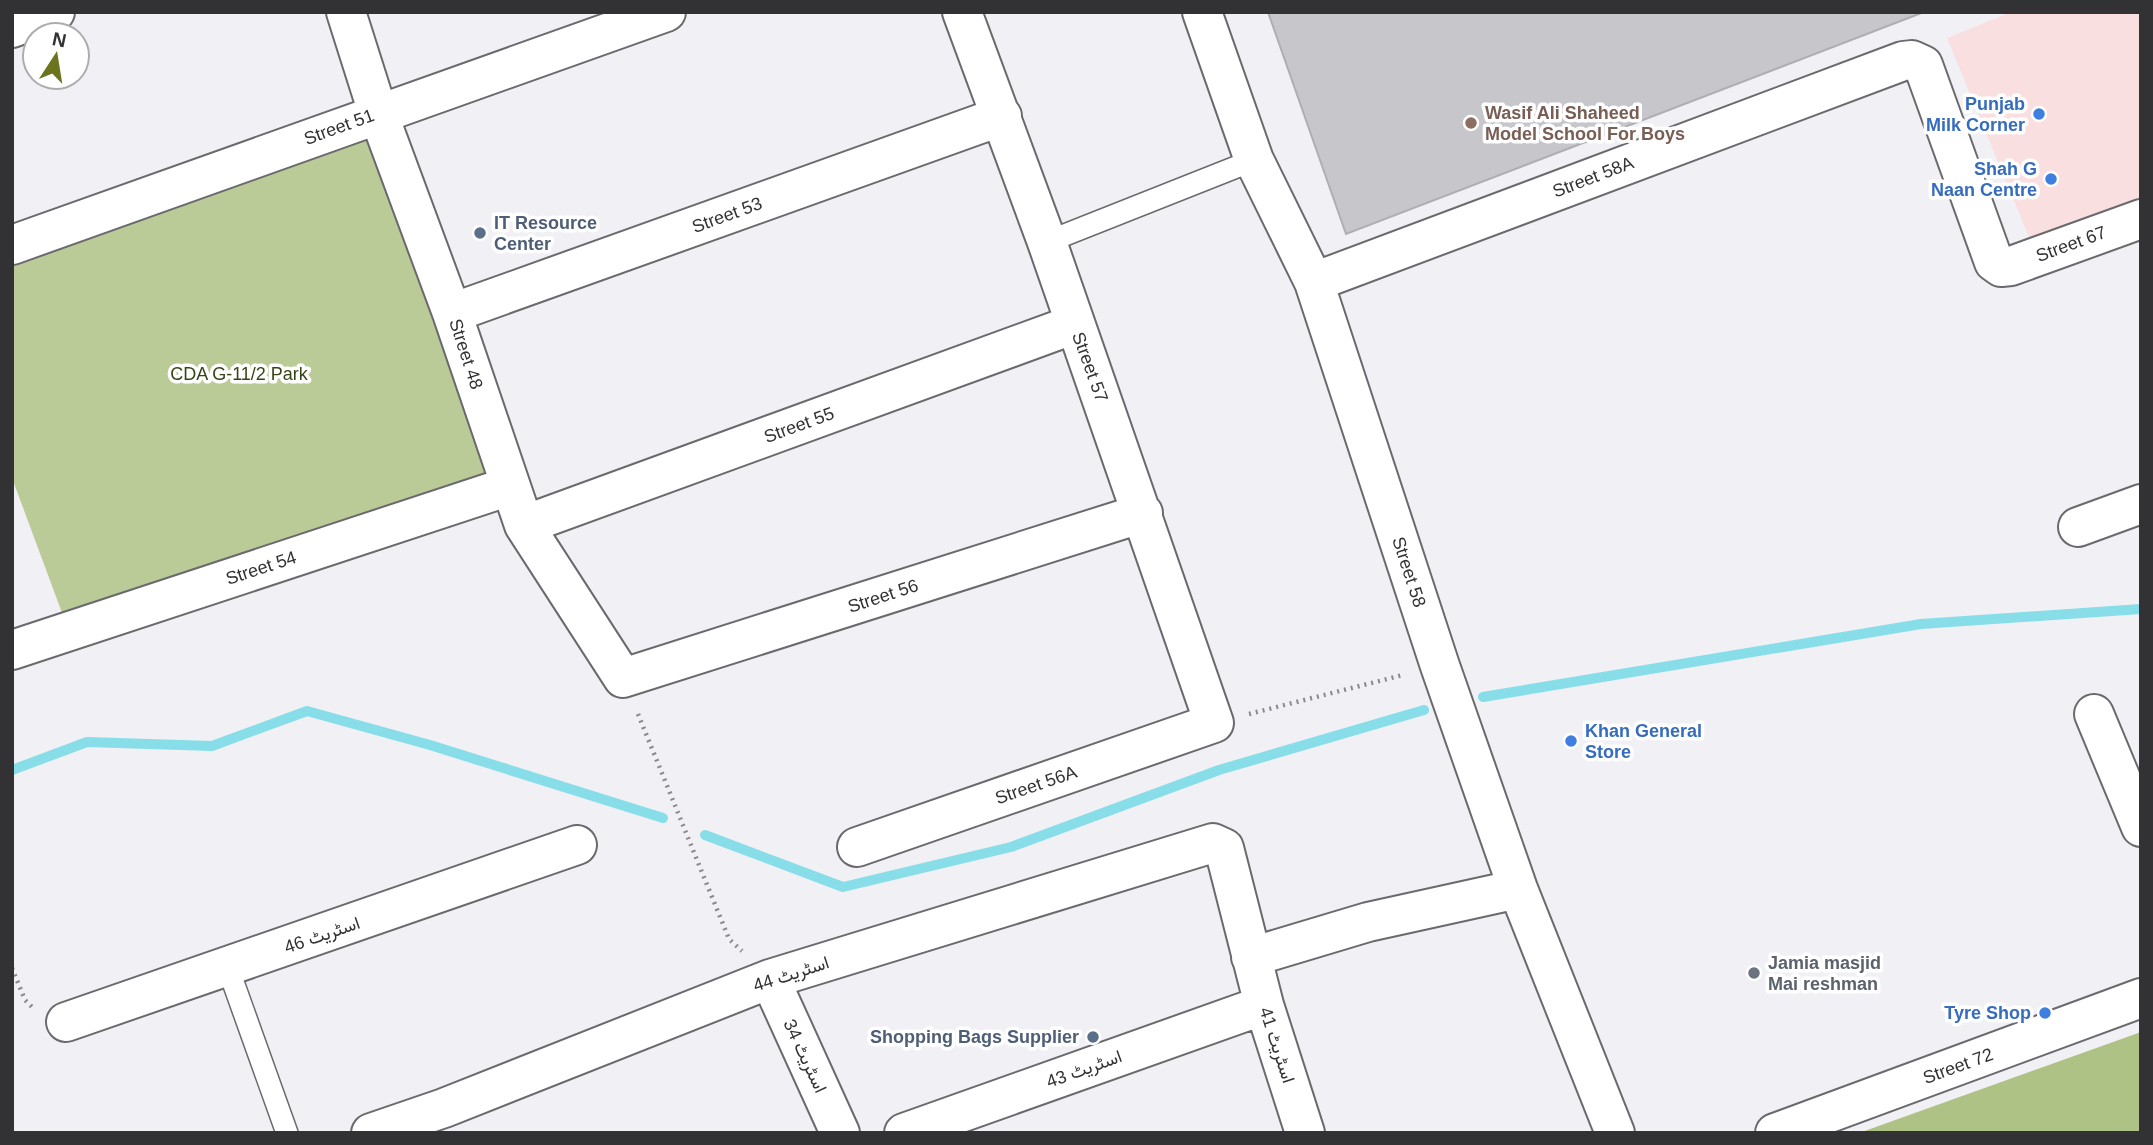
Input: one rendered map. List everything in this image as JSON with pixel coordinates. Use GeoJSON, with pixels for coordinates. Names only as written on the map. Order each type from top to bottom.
{"type":"FeatureCollection","features":[{"type":"Feature","properties":{"kind":"street"},"geometry":{"type":"LineString","coordinates":[[12,28],[55,12]]}},
{"type":"Feature","properties":{"kind":"street","name":"Street 48"},"geometry":{"type":"LineString","coordinates":[[346,12],[378,113],[452,313],[524,525],[624,678]]}},
{"type":"Feature","properties":{"kind":"street","name":"Street 51"},"geometry":{"type":"LineString","coordinates":[[12,246],[666,12]]}},
{"type":"Feature","properties":{"kind":"street","name":"Street 57"},"geometry":{"type":"LineString","coordinates":[[962,12],[1047,242],[1214,723]]}},
{"type":"Feature","properties":{"kind":"street","name":"Street 58"},"geometry":{"type":"LineString","coordinates":[[1202,12],[1254,160],[1314,282],[1440,666],[1518,889],[1615,1133]]}},
{"type":"Feature","properties":{"kind":"street","name":"Street 67"},"geometry":{"type":"LineString","coordinates":[[1913,60],[1923,65],[1994,262],[2001,267],[2011,266],[2141,219]]}},
{"type":"Feature","properties":{"kind":"street","name":"Street 58A"},"geometry":{"type":"LineString","coordinates":[[1314,282],[1903,61],[1913,60]]}},
{"type":"Feature","properties":{"kind":"street","name":"Street 53"},"geometry":{"type":"LineString","coordinates":[[452,313],[1002,116]]}},
{"type":"Feature","properties":{"kind":"street","name":"Street 55"},"geometry":{"type":"LineString","coordinates":[[524,525],[1075,324]]}},
{"type":"Feature","properties":{"kind":"street","name":"Street 54"},"geometry":{"type":"LineString","coordinates":[[12,650],[510,486]]}},
{"type":"Feature","properties":{"kind":"street"},"geometry":{"type":"LineString","coordinates":[[2078,527],[2141,504]]}},
{"type":"Feature","properties":{"kind":"street","name":"Street 56"},"geometry":{"type":"LineString","coordinates":[[624,678],[1143,513]]}},
{"type":"Feature","properties":{"kind":"street"},"geometry":{"type":"LineString","coordinates":[[2094,714],[2141,827]]}},
{"type":"Feature","properties":{"kind":"street","name":"Street 56A"},"geometry":{"type":"LineString","coordinates":[[858,847],[1214,723]]}},
{"type":"Feature","properties":{"kind":"street","name":"اسٹریٹ 44"},"geometry":{"type":"LineString","coordinates":[[371,1133],[449,1121],[770,979],[1213,843],[1220,845]]}},
{"type":"Feature","properties":{"kind":"street","name":"اسٹریٹ 46"},"geometry":{"type":"LineString","coordinates":[[66,1022],[578,845]]}},
{"type":"Feature","properties":{"kind":"street","name":"اسٹریٹ 41"},"geometry":{"type":"LineString","coordinates":[[1220,845],[1224,848],[1264,1005],[1305,1133]]}},
{"type":"Feature","properties":{"kind":"street"},"geometry":{"type":"LineString","coordinates":[[1251,957],[1368,922],[1518,889]]}},
{"type":"Feature","properties":{"kind":"street","name":"اسٹریٹ 34"},"geometry":{"type":"LineString","coordinates":[[770,979],[840,1133]]}},
{"type":"Feature","properties":{"kind":"street","name":"Street 72"},"geometry":{"type":"LineString","coordinates":[[1775,1133],[2141,998]]}},
{"type":"Feature","properties":{"kind":"street","name":"اسٹریٹ 43"},"geometry":{"type":"LineString","coordinates":[[904,1133],[1264,1005]]}},
{"type":"Feature","properties":{"kind":"lane"},"geometry":{"type":"LineString","coordinates":[[1047,242],[1254,160]]}},
{"type":"Feature","properties":{"kind":"lane"},"geometry":{"type":"LineString","coordinates":[[228,968],[287,1133]]}},
{"type":"Feature","properties":{"kind":"path"},"geometry":{"type":"LineString","coordinates":[[1214,723],[1440,666]]}},
{"type":"Feature","properties":{"kind":"path"},"geometry":{"type":"LineString","coordinates":[[624,678],[729,939],[770,979]]}},
{"type":"Feature","properties":{"kind":"shaded area"},"geometry":{"type":"Polygon","coordinates":[[[2011,12],[2141,12],[2141,218],[2038,259],[1947,38],[2011,12]]]}},
{"type":"Feature","properties":{"kind":"green space","name":"CDA G-11/2 Park"},"geometry":{"type":"Polygon","coordinates":[[[371,133],[492,477],[68,629],[12,478],[12,263],[371,133]]]}},
{"type":"Feature","properties":{"kind":"green space"},"geometry":{"type":"Polygon","coordinates":[[[2141,1032],[2141,1133],[1859,1133],[2141,1032]]]}},
{"type":"Feature","properties":{"kind":"building","name":"Wasif Ali Shaheed Model School For Boys"},"geometry":{"type":"Polygon","coordinates":[[[1268,12],[1924,12],[1346,234],[1268,12]]]}},
{"type":"Feature","properties":{"kind":"waterway"},"geometry":{"type":"LineString","coordinates":[[1483,697],[1921,624],[2141,609]]}},
{"type":"Feature","properties":{"kind":"waterway"},"geometry":{"type":"LineString","coordinates":[[705,835],[843,887],[1011,847],[1219,770],[1424,710]]}},
{"type":"Feature","properties":{"kind":"waterway"},"geometry":{"type":"LineString","coordinates":[[12,770],[87,742],[212,746],[307,711],[430,745],[663,818]]}},
{"type":"Feature","properties":{"kind":"place","name":"Punjab Milk Corner"},"geometry":{"type":"Point","coordinates":[2039,114]}},
{"type":"Feature","properties":{"kind":"place","name":"Wasif Ali Shaheed Model School For Boys"},"geometry":{"type":"Point","coordinates":[1471,123]}},
{"type":"Feature","properties":{"kind":"place","name":"Shah G Naan Centre"},"geometry":{"type":"Point","coordinates":[2051,179]}},
{"type":"Feature","properties":{"kind":"place","name":"IT Resource Center"},"geometry":{"type":"Point","coordinates":[480,233]}},
{"type":"Feature","properties":{"kind":"place","name":"Khan General Store"},"geometry":{"type":"Point","coordinates":[1571,741]}},
{"type":"Feature","properties":{"kind":"place","name":"Jamia masjid Mai reshman"},"geometry":{"type":"Point","coordinates":[1754,973]}},
{"type":"Feature","properties":{"kind":"place","name":"Tyre Shop"},"geometry":{"type":"Point","coordinates":[2045,1013]}},
{"type":"Feature","properties":{"kind":"place","name":"Shopping Bags Supplier"},"geometry":{"type":"Point","coordinates":[1093,1037]}}]}
